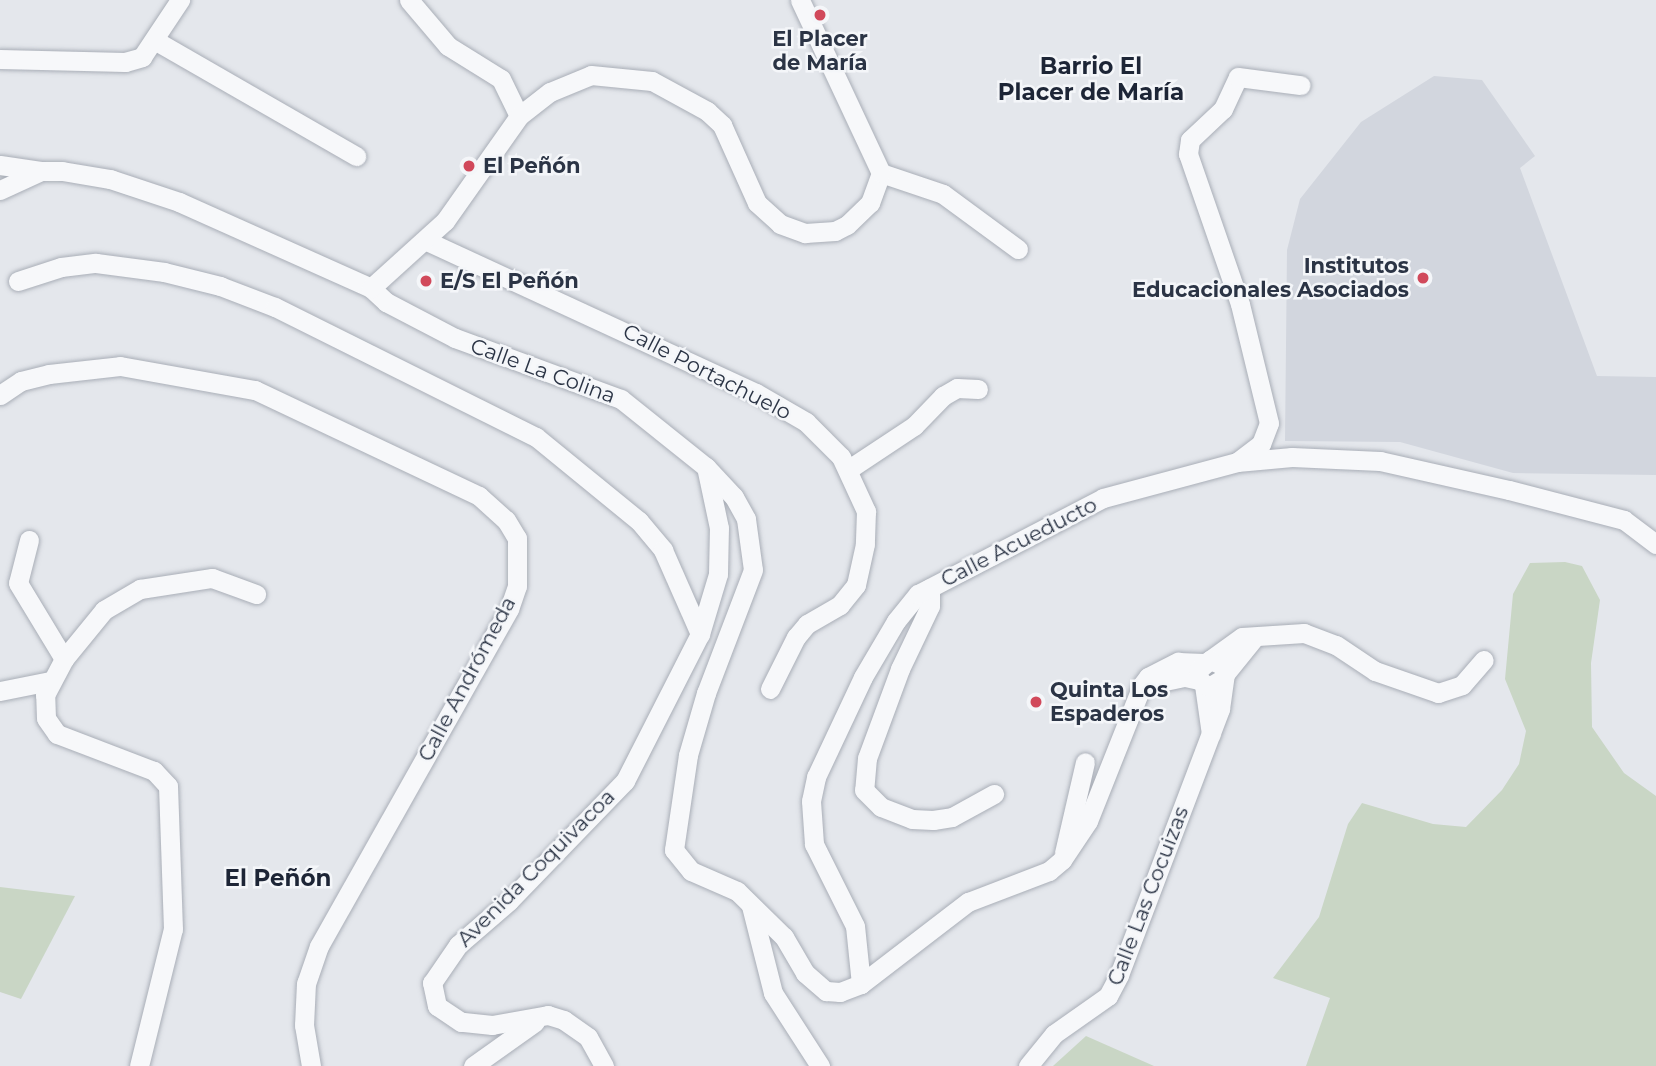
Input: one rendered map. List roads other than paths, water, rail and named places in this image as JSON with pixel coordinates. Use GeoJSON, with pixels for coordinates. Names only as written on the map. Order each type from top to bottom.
{"type":"FeatureCollection","features":[{"type":"Feature","properties":{"kind":"street"},"geometry":{"type":"LineString","coordinates":[[0,59],[125,61],[142,57],[156,41],[180,0]]}},
{"type":"Feature","properties":{"kind":"street"},"geometry":{"type":"LineString","coordinates":[[409,0],[448,46],[500,79],[519,116]]}},
{"type":"Feature","properties":{"kind":"street"},"geometry":{"type":"LineString","coordinates":[[371,288],[427,241],[519,116],[550,92],[591,75],[631,76],[664,86],[722,125],[767,216],[805,233],[835,231],[853,220],[870,203],[881,173],[800,0]]}},
{"type":"Feature","properties":{"kind":"street"},"geometry":{"type":"LineString","coordinates":[[156,41],[356,156]]}},
{"type":"Feature","properties":{"kind":"street"},"geometry":{"type":"LineString","coordinates":[[1237,462],[1261,444],[1269,423],[1240,304],[1188,154],[1190,140],[1223,110],[1238,77],[1300,85]]}},
{"type":"Feature","properties":{"kind":"street","name":"Calle La Colina"},"geometry":{"type":"LineString","coordinates":[[0,165],[86,174],[142,188],[371,288],[386,302],[455,338],[621,399],[706,467]]}},
{"type":"Feature","properties":{"kind":"street"},"geometry":{"type":"LineString","coordinates":[[0,190],[41,171]]}},
{"type":"Feature","properties":{"kind":"street"},"geometry":{"type":"LineString","coordinates":[[881,173],[943,194],[1018,249]]}},
{"type":"Feature","properties":{"kind":"street","name":"Calle Portachuelo"},"geometry":{"type":"LineString","coordinates":[[427,241],[756,393],[827,439],[849,469],[866,511],[865,544],[856,585],[840,605],[807,624],[769,689]]}},
{"type":"Feature","properties":{"kind":"street"},"geometry":{"type":"LineString","coordinates":[[18,281],[61,267],[96,263],[164,272],[220,286],[275,307],[494,416],[536,438],[639,521],[663,550],[701,634]]}},
{"type":"Feature","properties":{"kind":"street","name":"Calle Andrómeda"},"geometry":{"type":"LineString","coordinates":[[0,395],[21,381],[49,374],[120,366],[255,390],[479,496],[506,520],[517,538],[517,586],[509,609],[319,946],[306,983],[304,1025],[311,1066]]}},
{"type":"Feature","properties":{"kind":"street"},"geometry":{"type":"LineString","coordinates":[[849,469],[914,426],[943,396],[957,388],[978,389]]}},
{"type":"Feature","properties":{"kind":"street","name":"Calle Acueducto"},"geometry":{"type":"LineString","coordinates":[[861,984],[855,926],[814,844],[809,822],[812,790],[879,650],[908,604],[930,588],[1080,507],[1237,462],[1292,457],[1380,461],[1624,520],[1656,544]]}},
{"type":"Feature","properties":{"kind":"street"},"geometry":{"type":"LineString","coordinates":[[706,467],[734,497],[746,519],[753,570],[688,755],[674,850],[691,870],[737,891],[784,937],[814,983],[826,991],[840,992],[861,984],[968,901],[1040,875],[1062,860],[1088,821],[1142,685],[1148,677],[1178,662],[1204,672],[1222,665],[1225,676]]}},
{"type":"Feature","properties":{"kind":"street","name":"Avenida Coquivacoa"},"geometry":{"type":"LineString","coordinates":[[548,1015],[492,1025],[461,1022],[437,1006],[432,983],[458,945],[509,901],[625,781],[701,634],[721,552],[706,467]]}},
{"type":"Feature","properties":{"kind":"street"},"geometry":{"type":"LineString","coordinates":[[29,540],[18,583],[64,659]]}},
{"type":"Feature","properties":{"kind":"street"},"geometry":{"type":"LineString","coordinates":[[139,1066],[173,929],[168,786],[154,771],[57,734],[47,718],[45,695],[50,681],[64,659],[104,610],[140,589],[212,578],[256,594]]}},
{"type":"Feature","properties":{"kind":"street"},"geometry":{"type":"LineString","coordinates":[[930,588],[930,606],[867,758],[864,790],[881,807],[912,819],[933,820],[952,817],[994,794]]}},
{"type":"Feature","properties":{"kind":"street"},"geometry":{"type":"LineString","coordinates":[[1204,672],[1235,640],[1286,632],[1314,635],[1375,671],[1438,693],[1462,685],[1484,660]]}},
{"type":"Feature","properties":{"kind":"street"},"geometry":{"type":"LineString","coordinates":[[1225,676],[1254,638]]}},
{"type":"Feature","properties":{"kind":"street","name":"Calle Las Cocuizas"},"geometry":{"type":"LineString","coordinates":[[1204,672],[1212,735]]}},
{"type":"Feature","properties":{"kind":"street","name":"Calle Las Cocuizas"},"geometry":{"type":"LineString","coordinates":[[1028,1066],[1054,1034],[1108,996],[1129,955],[1212,735],[1225,676]]}},
{"type":"Feature","properties":{"kind":"street"},"geometry":{"type":"LineString","coordinates":[[0,691],[50,681]]}},
{"type":"Feature","properties":{"kind":"street"},"geometry":{"type":"LineString","coordinates":[[1062,860],[1084,762]]}},
{"type":"Feature","properties":{"kind":"street"},"geometry":{"type":"LineString","coordinates":[[751,906],[773,993],[820,1066]]}},
{"type":"Feature","properties":{"kind":"street"},"geometry":{"type":"LineString","coordinates":[[473,1066],[520,1030],[548,1015],[588,1037],[604,1066]]}},
{"type":"Feature","properties":{"kind":"place","name":"El Placer de María"},"geometry":{"type":"Point","coordinates":[820,15]}},
{"type":"Feature","properties":{"kind":"place","name":"El Peñón"},"geometry":{"type":"Point","coordinates":[469,166]}},
{"type":"Feature","properties":{"kind":"place","name":"Institutos Educacionales Asociados"},"geometry":{"type":"Point","coordinates":[1423,278]}},
{"type":"Feature","properties":{"kind":"place","name":"E/S El Peñón"},"geometry":{"type":"Point","coordinates":[426,281]}},
{"type":"Feature","properties":{"kind":"place","name":"Quinta Los Espaderos"},"geometry":{"type":"Point","coordinates":[1036,702]}},
{"type":"Feature","properties":{"kind":"district","name":"Barrio El Placer de María"},"geometry":{"type":"Point","coordinates":[1091,79]}},
{"type":"Feature","properties":{"kind":"district","name":"El Peñón"},"geometry":{"type":"Point","coordinates":[278,878]}}]}
